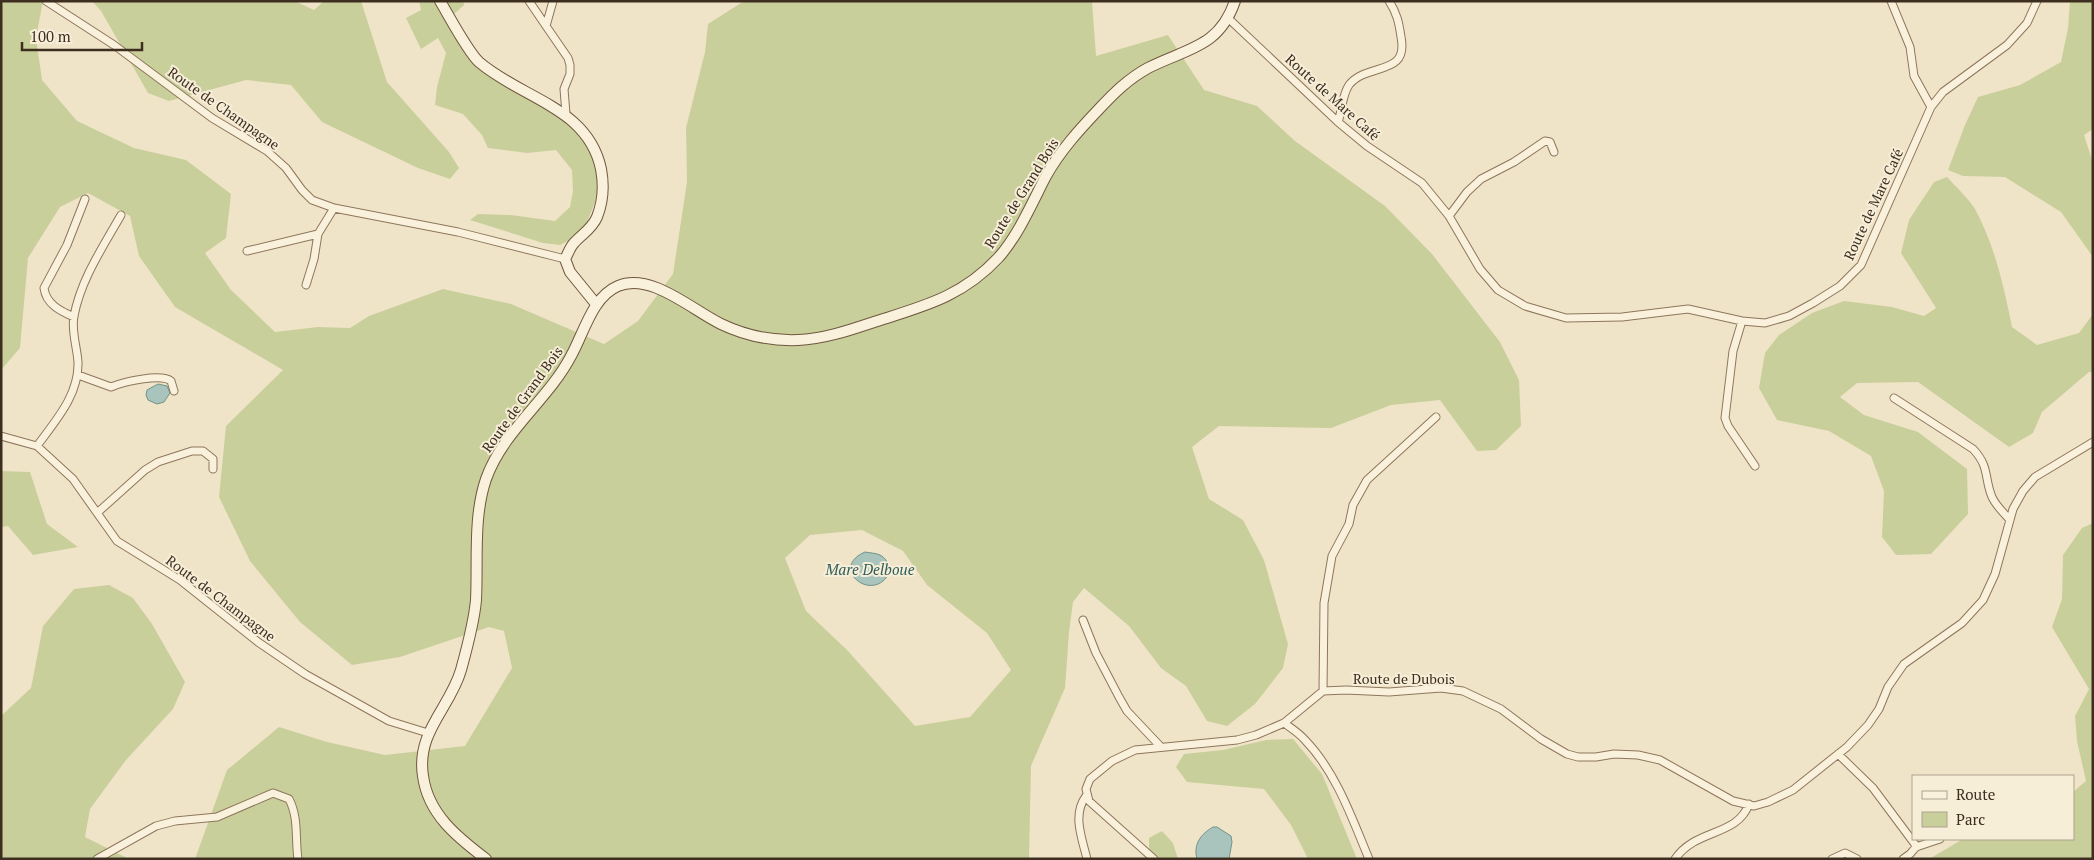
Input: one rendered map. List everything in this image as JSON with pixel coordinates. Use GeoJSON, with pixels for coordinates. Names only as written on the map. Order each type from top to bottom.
{"type":"FeatureCollection","features":[{"type":"Feature","properties":{"kind":"main road"},"geometry":{"type":"LineString","coordinates":[[440,1],[477,60],[518,89],[566,114],[594,146],[601,169],[603,192],[600,209],[594,223],[573,244],[565,259],[570,272],[596,304]]}},
{"type":"Feature","properties":{"kind":"main road","name":"Route de Grand Bois"},"geometry":{"type":"LineString","coordinates":[[486,859],[446,825],[434,810],[427,794],[422,774],[422,759],[428,734],[459,676],[467,647],[476,605],[480,509],[485,482],[494,461],[511,434],[570,360],[596,304],[617,286],[642,282],[653,286],[723,324],[749,334],[800,340],[841,333],[938,302],[972,282],[1001,254],[1030,210],[1048,174],[1068,142],[1122,86],[1147,69],[1212,38],[1229,19],[1235,1]]}},
{"type":"Feature","properties":{"kind":"street"},"geometry":{"type":"LineString","coordinates":[[529,1],[564,52],[570,66],[570,74],[564,89],[566,114]]}},
{"type":"Feature","properties":{"kind":"street"},"geometry":{"type":"LineString","coordinates":[[546,26],[553,1]]}},
{"type":"Feature","properties":{"kind":"street"},"geometry":{"type":"LineString","coordinates":[[1338,122],[1345,93],[1354,80],[1372,71],[1395,64],[1400,58],[1402,40],[1396,12],[1389,1]]}},
{"type":"Feature","properties":{"kind":"street"},"geometry":{"type":"LineString","coordinates":[[1891,1],[1910,47],[1914,76],[1931,107]]}},
{"type":"Feature","properties":{"kind":"street","name":"Route de Mare Café"},"geometry":{"type":"LineString","coordinates":[[1229,19],[1338,122],[1367,146],[1422,183],[1450,216],[1480,269],[1498,290],[1525,306],[1566,318],[1622,317],[1688,310],[1742,321],[1764,323],[1789,316],[1840,286],[1861,265],[1931,107],[1943,92],[2007,45],[2027,24],[2037,1]]}},
{"type":"Feature","properties":{"kind":"street","name":"Route de Champagne"},"geometry":{"type":"LineString","coordinates":[[48,2],[114,45],[212,118],[267,151],[286,168],[312,200],[334,208],[458,232],[565,259]]}},
{"type":"Feature","properties":{"kind":"street"},"geometry":{"type":"LineString","coordinates":[[1450,216],[1467,192],[1481,179],[1514,162],[1544,141],[1550,142],[1554,152]]}},
{"type":"Feature","properties":{"kind":"street"},"geometry":{"type":"LineString","coordinates":[[74,317],[52,305],[44,288],[67,245],[85,199]]}},
{"type":"Feature","properties":{"kind":"street"},"geometry":{"type":"LineString","coordinates":[[306,285],[314,259],[318,234],[334,208]]}},
{"type":"Feature","properties":{"kind":"street"},"geometry":{"type":"LineString","coordinates":[[37,446],[71,397],[78,375],[74,317],[88,273],[121,215]]}},
{"type":"Feature","properties":{"kind":"street"},"geometry":{"type":"LineString","coordinates":[[247,251],[318,234]]}},
{"type":"Feature","properties":{"kind":"street"},"geometry":{"type":"LineString","coordinates":[[1742,321],[1733,351],[1725,418],[1728,426],[1756,466]]}},
{"type":"Feature","properties":{"kind":"street"},"geometry":{"type":"LineString","coordinates":[[78,375],[111,387],[163,378],[171,381],[174,390]]}},
{"type":"Feature","properties":{"kind":"street"},"geometry":{"type":"LineString","coordinates":[[1894,398],[1974,449],[1980,455],[1986,469],[1993,499],[2010,520]]}},
{"type":"Feature","properties":{"kind":"street"},"geometry":{"type":"LineString","coordinates":[[1154,859],[1088,801],[1086,789],[1090,779],[1112,761],[1135,750],[1160,746],[1197,745],[1256,736],[1284,723],[1323,691],[1324,602],[1332,556],[1349,524],[1353,505],[1367,480],[1436,417]]}},
{"type":"Feature","properties":{"kind":"street","name":"Route de Champagne"},"geometry":{"type":"LineString","coordinates":[[1,436],[37,446],[73,479],[117,540],[180,580],[258,642],[305,674],[389,721],[428,734]]}},
{"type":"Feature","properties":{"kind":"street","name":"Route de Dubois"},"geometry":{"type":"LineString","coordinates":[[1323,691],[1389,692],[1442,688],[1463,691],[1502,709],[1541,739],[1567,754],[1578,757],[1614,754],[1638,755],[1660,760],[1733,801],[1754,806],[1768,802],[1792,790],[1838,754],[1868,724],[1879,709],[1888,687],[1904,664],[1962,623],[1983,600],[1995,574],[2010,520],[2022,491],[2035,477],[2093,442]]}},
{"type":"Feature","properties":{"kind":"street"},"geometry":{"type":"LineString","coordinates":[[97,513],[145,470],[158,462],[192,451],[203,451],[213,459],[213,470]]}},
{"type":"Feature","properties":{"kind":"street"},"geometry":{"type":"LineString","coordinates":[[1083,620],[1109,679],[1127,711],[1160,746]]}},
{"type":"Feature","properties":{"kind":"street"},"geometry":{"type":"LineString","coordinates":[[1284,723],[1305,740],[1323,764],[1346,805],[1369,859]]}},
{"type":"Feature","properties":{"kind":"street"},"geometry":{"type":"LineString","coordinates":[[1838,754],[1873,788],[1912,839]]}},
{"type":"Feature","properties":{"kind":"street"},"geometry":{"type":"LineString","coordinates":[[97,859],[156,826],[174,821],[217,817],[273,793],[289,799],[292,806],[295,817],[298,859]]}},
{"type":"Feature","properties":{"kind":"street"},"geometry":{"type":"LineString","coordinates":[[1086,796],[1080,808],[1078,820],[1087,859]]}},
{"type":"Feature","properties":{"kind":"street"},"geometry":{"type":"LineString","coordinates":[[1675,859],[1682,848],[1695,840],[1739,822],[1745,815],[1749,804]]}},
{"type":"Feature","properties":{"kind":"street"},"geometry":{"type":"LineString","coordinates":[[1913,840],[1918,847]]}},
{"type":"Feature","properties":{"kind":"street"},"geometry":{"type":"LineString","coordinates":[[1903,859],[1918,847],[1937,840]]}},
{"type":"Feature","properties":{"kind":"street"},"geometry":{"type":"LineString","coordinates":[[1832,859],[1845,852],[1857,859]]}},
{"type":"Feature","properties":{"kind":"green space"},"geometry":{"type":"Polygon","coordinates":[[[1,1],[43,1],[36,38],[42,80],[77,121],[134,148],[186,160],[231,194],[226,238],[205,253],[231,290],[275,332],[318,327],[350,328],[369,316],[443,289],[511,304],[604,344],[638,321],[673,274],[687,182],[686,128],[705,52],[708,24],[744,1],[1092,1],[1096,56],[1168,35],[1204,90],[1257,106],[1295,141],[1385,206],[1432,254],[1500,342],[1519,380],[1521,426],[1496,450],[1477,451],[1440,400],[1391,405],[1331,428],[1219,426],[1192,447],[1209,499],[1243,520],[1264,560],[1288,644],[1283,668],[1255,704],[1227,726],[1207,721],[1186,686],[1161,668],[1129,626],[1084,588],[1073,602],[1065,688],[1031,766],[1029,859],[195,859],[227,770],[279,727],[327,742],[385,755],[465,746],[512,668],[504,631],[489,627],[400,657],[352,665],[300,622],[250,561],[219,497],[226,426],[283,370],[175,307],[139,256],[130,216],[88,193],[60,207],[28,258],[20,348],[1,370],[1,1]],[[862,530],[810,535],[785,558],[806,611],[848,651],[915,726],[970,717],[1011,670],[987,633],[927,585],[903,551],[862,530]]]}},
{"type":"Feature","properties":{"kind":"green space"},"geometry":{"type":"Polygon","coordinates":[[[92,1],[295,1],[314,10],[324,1],[361,1],[387,82],[449,152],[459,168],[450,179],[418,168],[322,122],[291,85],[246,80],[169,101],[148,93],[101,11],[92,1]]]}},
{"type":"Feature","properties":{"kind":"green space"},"geometry":{"type":"Polygon","coordinates":[[[419,1],[463,1],[464,5],[453,15],[475,63],[563,116],[584,136],[592,153],[599,181],[595,202],[586,225],[572,239],[560,245],[543,243],[470,220],[478,214],[511,215],[555,221],[570,207],[573,191],[572,170],[556,150],[527,153],[488,148],[482,135],[463,114],[435,105],[437,87],[446,53],[438,38],[421,49],[406,18],[421,10],[419,1]]]}},
{"type":"Feature","properties":{"kind":"green space"},"geometry":{"type":"Polygon","coordinates":[[[2070,1],[2093,1],[2093,129],[2084,135],[2093,163],[2093,257],[2061,212],[2005,177],[1963,176],[1948,170],[1978,97],[2020,85],[2061,62],[2068,28],[2070,1]]]}},
{"type":"Feature","properties":{"kind":"green space"},"geometry":{"type":"Polygon","coordinates":[[[1947,177],[1972,205],[1982,223],[1998,267],[2012,327],[2037,345],[2079,333],[2093,314],[2093,372],[2089,372],[2042,412],[2033,433],[2009,447],[1918,382],[1857,383],[1840,397],[1864,415],[1918,432],[1967,469],[1968,514],[1931,554],[1896,555],[1882,537],[1884,491],[1871,456],[1829,431],[1777,420],[1759,388],[1765,353],[1779,335],[1812,313],[1844,301],[1892,307],[1924,316],[1936,308],[1901,253],[1909,220],[1934,182],[1947,177]]]}},
{"type":"Feature","properties":{"kind":"green space"},"geometry":{"type":"Polygon","coordinates":[[[1,471],[30,472],[47,524],[78,547],[33,555],[8,526],[1,527],[1,471]]]}},
{"type":"Feature","properties":{"kind":"green space"},"geometry":{"type":"Polygon","coordinates":[[[2093,523],[2093,859],[1929,859],[1961,840],[2074,840],[2074,791],[2086,781],[2077,741],[2075,716],[2089,689],[2052,627],[2062,599],[2063,555],[2082,528],[2093,523]]]}},
{"type":"Feature","properties":{"kind":"green space"},"geometry":{"type":"Polygon","coordinates":[[[109,585],[133,598],[152,624],[185,682],[173,709],[126,760],[90,809],[85,837],[129,859],[1,859],[1,716],[31,688],[43,626],[74,589],[109,585]]]}},
{"type":"Feature","properties":{"kind":"green space"},"geometry":{"type":"Polygon","coordinates":[[[1293,739],[1322,774],[1357,859],[1308,859],[1291,825],[1264,789],[1187,782],[1176,767],[1184,754],[1223,750],[1266,740],[1293,739]]]}},
{"type":"Feature","properties":{"kind":"green space"},"geometry":{"type":"Polygon","coordinates":[[[1162,831],[1173,843],[1178,859],[1149,859],[1149,838],[1162,831]]]}},
{"type":"Feature","properties":{"kind":"water"},"geometry":{"type":"Polygon","coordinates":[[[158,384],[167,386],[170,393],[164,402],[157,404],[148,400],[146,395],[147,390],[158,384]]]}},
{"type":"Feature","properties":{"kind":"water","name":"Mare Delboue"},"geometry":{"type":"Polygon","coordinates":[[[865,552],[880,555],[886,560],[889,567],[886,578],[875,585],[860,583],[851,572],[851,565],[856,558],[865,552]]]}},
{"type":"Feature","properties":{"kind":"water"},"geometry":{"type":"Polygon","coordinates":[[[1213,827],[1217,827],[1231,836],[1232,842],[1229,859],[1197,859],[1196,849],[1199,840],[1213,827]]]}}]}
